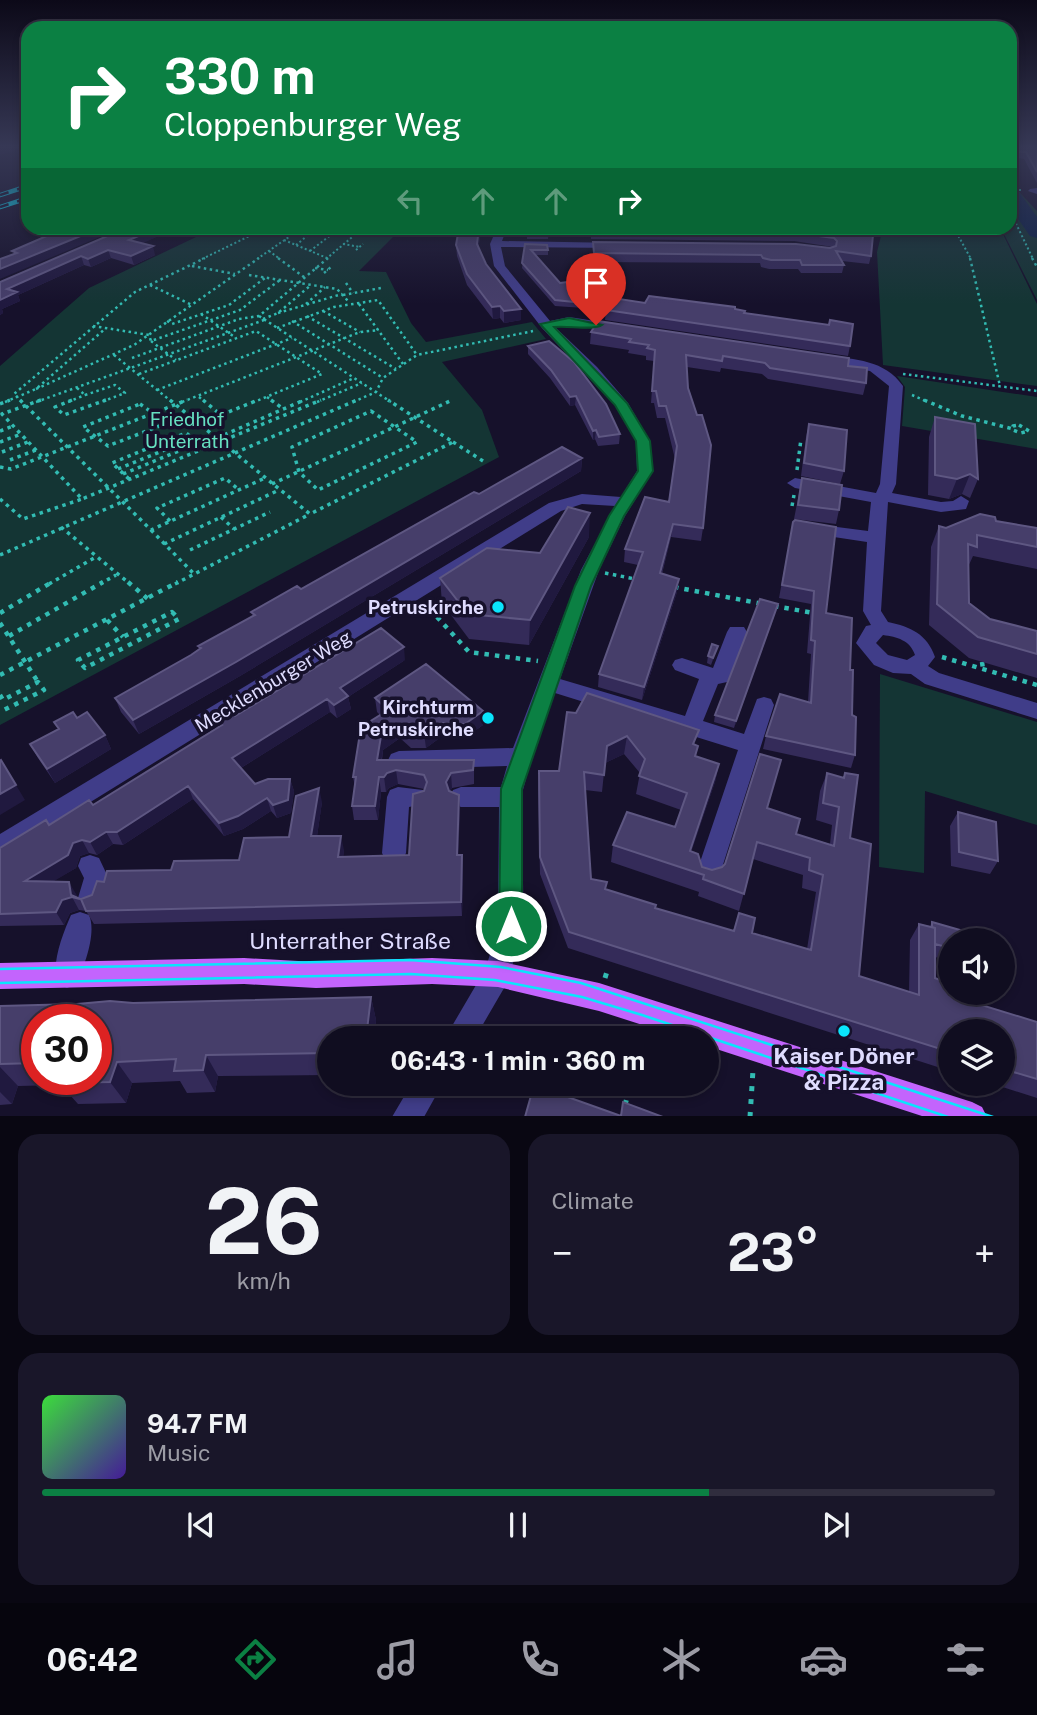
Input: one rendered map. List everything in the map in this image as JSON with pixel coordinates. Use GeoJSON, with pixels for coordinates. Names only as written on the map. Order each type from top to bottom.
{"type":"FeatureCollection","features":[{"type":"Feature","properties":{"kind":"main road","name":"Unterrather Straße"},"geometry":{"type":"LineString","coordinates":[[0,976],[244,971],[316,975],[432,971],[498,974],[599,996],[972,1116]]}},
{"type":"Feature","properties":{"kind":"street"},"geometry":{"type":"LineString","coordinates":[[466,1026],[498,974],[511,926],[510,797],[521,757],[590,570],[645,471],[643,441],[621,403],[546,324],[507,278],[496,258],[495,244],[499,235]]}},
{"type":"Feature","properties":{"kind":"street"},"geometry":{"type":"LineString","coordinates":[[495,244],[631,246]]}},
{"type":"Feature","properties":{"kind":"street"},"geometry":{"type":"LineString","coordinates":[[546,324],[569,321],[636,331]]}},
{"type":"Feature","properties":{"kind":"street"},"geometry":{"type":"LineString","coordinates":[[808,357],[861,365],[887,375],[896,386],[888,484],[878,505],[876,538],[872,611],[882,628]]}},
{"type":"Feature","properties":{"kind":"street"},"geometry":{"type":"LineString","coordinates":[[795,483],[948,508],[960,505],[961,501]]}},
{"type":"Feature","properties":{"kind":"street","name":"Mecklenburger Weg"},"geometry":{"type":"LineString","coordinates":[[0,847],[555,507],[581,498],[599,497],[626,503]]}},
{"type":"Feature","properties":{"kind":"street"},"geometry":{"type":"LineString","coordinates":[[795,526],[876,538]]}},
{"type":"Feature","properties":{"kind":"street"},"geometry":{"type":"LineString","coordinates":[[920,659],[895,668],[874,657],[866,643],[873,631],[882,628],[904,631],[921,643],[920,659],[932,679],[1037,711]]}},
{"type":"Feature","properties":{"kind":"street"},"geometry":{"type":"LineString","coordinates":[[682,665],[720,677],[737,632]]}},
{"type":"Feature","properties":{"kind":"street"},"geometry":{"type":"LineString","coordinates":[[551,674],[574,689],[751,745]]}},
{"type":"Feature","properties":{"kind":"street"},"geometry":{"type":"LineString","coordinates":[[691,726],[711,675]]}},
{"type":"Feature","properties":{"kind":"street"},"geometry":{"type":"LineString","coordinates":[[708,874],[764,705]]}},
{"type":"Feature","properties":{"kind":"street"},"geometry":{"type":"LineString","coordinates":[[399,760],[521,757]]}},
{"type":"Feature","properties":{"kind":"street"},"geometry":{"type":"LineString","coordinates":[[394,853],[398,797],[415,797]]}},
{"type":"Feature","properties":{"kind":"street"},"geometry":{"type":"LineString","coordinates":[[461,797],[510,797]]}},
{"type":"Feature","properties":{"kind":"street"},"geometry":{"type":"LineString","coordinates":[[90,866],[96,877],[90,898]]}},
{"type":"Feature","properties":{"kind":"street"},"geometry":{"type":"LineString","coordinates":[[66,975],[80,924]]}},
{"type":"Feature","properties":{"kind":"street"},"geometry":{"type":"LineString","coordinates":[[407,1116],[420,1096]]}},
{"type":"Feature","properties":{"kind":"path"},"geometry":{"type":"LineString","coordinates":[[1017,226],[1037,267]]}},
{"type":"Feature","properties":{"kind":"path"},"geometry":{"type":"LineString","coordinates":[[195,575],[13,394],[135,292],[252,235]]}},
{"type":"Feature","properties":{"kind":"path"},"geometry":{"type":"LineString","coordinates":[[0,404],[114,355],[149,335],[292,235]]}},
{"type":"Feature","properties":{"kind":"path"},"geometry":{"type":"LineString","coordinates":[[296,245],[308,235]]}},
{"type":"Feature","properties":{"kind":"path"},"geometry":{"type":"LineString","coordinates":[[310,251],[331,235]]}},
{"type":"Feature","properties":{"kind":"path"},"geometry":{"type":"LineString","coordinates":[[262,319],[304,277],[354,235]]}},
{"type":"Feature","properties":{"kind":"path"},"geometry":{"type":"LineString","coordinates":[[958,235],[973,264],[1000,386]]}},
{"type":"Feature","properties":{"kind":"path"},"geometry":{"type":"LineString","coordinates":[[284,240],[327,258]]}},
{"type":"Feature","properties":{"kind":"path"},"geometry":{"type":"LineString","coordinates":[[343,244],[360,247]]}},
{"type":"Feature","properties":{"kind":"path"},"geometry":{"type":"LineString","coordinates":[[269,251],[304,277]]}},
{"type":"Feature","properties":{"kind":"path"},"geometry":{"type":"LineString","coordinates":[[190,266],[234,274]]}},
{"type":"Feature","properties":{"kind":"path"},"geometry":{"type":"LineString","coordinates":[[315,268],[328,270]]}},
{"type":"Feature","properties":{"kind":"path"},"geometry":{"type":"LineString","coordinates":[[249,275],[337,289],[349,303]]}},
{"type":"Feature","properties":{"kind":"path"},"geometry":{"type":"LineString","coordinates":[[167,321],[172,324],[229,305],[265,278]]}},
{"type":"Feature","properties":{"kind":"path"},"geometry":{"type":"LineString","coordinates":[[151,341],[240,310],[280,280]]}},
{"type":"Feature","properties":{"kind":"path"},"geometry":{"type":"LineString","coordinates":[[346,283],[353,293]]}},
{"type":"Feature","properties":{"kind":"path"},"geometry":{"type":"LineString","coordinates":[[150,285],[192,305]]}},
{"type":"Feature","properties":{"kind":"path"},"geometry":{"type":"LineString","coordinates":[[278,313],[311,285]]}},
{"type":"Feature","properties":{"kind":"path"},"geometry":{"type":"LineString","coordinates":[[304,306],[325,287]]}},
{"type":"Feature","properties":{"kind":"path"},"geometry":{"type":"LineString","coordinates":[[82,499],[2,414],[278,313],[342,294],[381,288]]}},
{"type":"Feature","properties":{"kind":"path"},"geometry":{"type":"LineString","coordinates":[[276,328],[349,303],[378,300],[417,355]]}},
{"type":"Feature","properties":{"kind":"path"},"geometry":{"type":"LineString","coordinates":[[359,304],[403,363]]}},
{"type":"Feature","properties":{"kind":"path"},"geometry":{"type":"LineString","coordinates":[[323,311],[360,332]]}},
{"type":"Feature","properties":{"kind":"path"},"geometry":{"type":"LineString","coordinates":[[201,314],[236,338]]}},
{"type":"Feature","properties":{"kind":"path"},"geometry":{"type":"LineString","coordinates":[[307,316],[396,369]]}},
{"type":"Feature","properties":{"kind":"path"},"geometry":{"type":"LineString","coordinates":[[132,358],[239,319],[262,319],[483,461]]}},
{"type":"Feature","properties":{"kind":"path"},"geometry":{"type":"LineString","coordinates":[[292,321],[383,378]]}},
{"type":"Feature","properties":{"kind":"path"},"geometry":{"type":"LineString","coordinates":[[93,326],[149,335]]}},
{"type":"Feature","properties":{"kind":"path"},"geometry":{"type":"LineString","coordinates":[[36,389],[106,328]]}},
{"type":"Feature","properties":{"kind":"path"},"geometry":{"type":"LineString","coordinates":[[0,467],[11,469],[344,338],[360,332],[379,330]]}},
{"type":"Feature","properties":{"kind":"path"},"geometry":{"type":"LineString","coordinates":[[138,374],[256,331],[321,374],[221,415],[199,397]]}},
{"type":"Feature","properties":{"kind":"path"},"geometry":{"type":"LineString","coordinates":[[0,555],[376,392],[383,378],[417,355],[524,333]]}},
{"type":"Feature","properties":{"kind":"path"},"geometry":{"type":"LineString","coordinates":[[149,335],[151,341],[176,360]]}},
{"type":"Feature","properties":{"kind":"path"},"geometry":{"type":"LineString","coordinates":[[157,390],[292,338]]}},
{"type":"Feature","properties":{"kind":"path"},"geometry":{"type":"LineString","coordinates":[[114,355],[310,514]]}},
{"type":"Feature","properties":{"kind":"path"},"geometry":{"type":"LineString","coordinates":[[887,375],[912,374],[1037,391]]}},
{"type":"Feature","properties":{"kind":"path"},"geometry":{"type":"LineString","coordinates":[[217,438],[354,378]]}},
{"type":"Feature","properties":{"kind":"path"},"geometry":{"type":"LineString","coordinates":[[0,499],[23,519],[82,499],[362,383]]}},
{"type":"Feature","properties":{"kind":"path"},"geometry":{"type":"LineString","coordinates":[[115,384],[125,393],[64,415],[55,407],[85,395],[115,384]]}},
{"type":"Feature","properties":{"kind":"path"},"geometry":{"type":"LineString","coordinates":[[77,388],[85,395]]}},
{"type":"Feature","properties":{"kind":"path"},"geometry":{"type":"LineString","coordinates":[[895,392],[1024,434],[1030,430]]}},
{"type":"Feature","properties":{"kind":"path"},"geometry":{"type":"LineString","coordinates":[[267,397],[282,408]]}},
{"type":"Feature","properties":{"kind":"path"},"geometry":{"type":"LineString","coordinates":[[272,484],[450,401]]}},
{"type":"Feature","properties":{"kind":"path"},"geometry":{"type":"LineString","coordinates":[[140,404],[156,413],[167,423],[108,446],[84,425],[140,404]]}},
{"type":"Feature","properties":{"kind":"path"},"geometry":{"type":"LineString","coordinates":[[371,411],[417,442],[317,490],[299,472],[292,447],[371,411]]}},
{"type":"Feature","properties":{"kind":"path"},"geometry":{"type":"LineString","coordinates":[[0,421],[6,418]]}},
{"type":"Feature","properties":{"kind":"path"},"geometry":{"type":"LineString","coordinates":[[1013,429],[1019,425],[1037,431]]}},
{"type":"Feature","properties":{"kind":"path"},"geometry":{"type":"LineString","coordinates":[[0,431],[13,426]]}},
{"type":"Feature","properties":{"kind":"path"},"geometry":{"type":"LineString","coordinates":[[129,479],[112,463],[186,433],[204,447]]}},
{"type":"Feature","properties":{"kind":"path"},"geometry":{"type":"LineString","coordinates":[[0,442],[21,434]]}},
{"type":"Feature","properties":{"kind":"path"},"geometry":{"type":"LineString","coordinates":[[118,468],[192,439]]}},
{"type":"Feature","properties":{"kind":"path"},"geometry":{"type":"LineString","coordinates":[[2,452],[28,442]]}},
{"type":"Feature","properties":{"kind":"path"},"geometry":{"type":"LineString","coordinates":[[0,675],[453,442]]}},
{"type":"Feature","properties":{"kind":"path"},"geometry":{"type":"LineString","coordinates":[[123,474],[198,443]]}},
{"type":"Feature","properties":{"kind":"path"},"geometry":{"type":"LineString","coordinates":[[10,460],[36,450]]}},
{"type":"Feature","properties":{"kind":"path"},"geometry":{"type":"LineString","coordinates":[[170,522],[157,508],[225,478],[239,490]]}},
{"type":"Feature","properties":{"kind":"path"},"geometry":{"type":"LineString","coordinates":[[151,530],[265,478]]}},
{"type":"Feature","properties":{"kind":"path"},"geometry":{"type":"LineString","coordinates":[[164,544],[279,490]]}},
{"type":"Feature","properties":{"kind":"path"},"geometry":{"type":"LineString","coordinates":[[190,550],[270,512]]}},
{"type":"Feature","properties":{"kind":"path"},"geometry":{"type":"LineString","coordinates":[[221,517],[234,529]]}},
{"type":"Feature","properties":{"kind":"path"},"geometry":{"type":"LineString","coordinates":[[61,527],[148,599]]}},
{"type":"Feature","properties":{"kind":"path"},"geometry":{"type":"LineString","coordinates":[[0,613],[96,558]]}},
{"type":"Feature","properties":{"kind":"path"},"geometry":{"type":"LineString","coordinates":[[590,570],[644,581]]}},
{"type":"Feature","properties":{"kind":"path"},"geometry":{"type":"LineString","coordinates":[[9,636],[116,575]]}},
{"type":"Feature","properties":{"kind":"path"},"geometry":{"type":"LineString","coordinates":[[672,586],[822,615]]}},
{"type":"Feature","properties":{"kind":"path"},"geometry":{"type":"LineString","coordinates":[[172,612],[178,619],[85,668],[79,660],[123,637],[172,612]]}},
{"type":"Feature","properties":{"kind":"path"},"geometry":{"type":"LineString","coordinates":[[437,617],[469,652],[551,674]]}},
{"type":"Feature","properties":{"kind":"path"},"geometry":{"type":"LineString","coordinates":[[107,620],[123,637]]}},
{"type":"Feature","properties":{"kind":"path"},"geometry":{"type":"LineString","coordinates":[[0,624],[44,690],[0,712]]}},
{"type":"Feature","properties":{"kind":"path"},"geometry":{"type":"LineString","coordinates":[[920,659],[983,670],[1037,685]]}},
{"type":"Feature","properties":{"kind":"path"},"geometry":{"type":"LineString","coordinates":[[982,662],[983,670]]}},
{"type":"Feature","properties":{"kind":"path"},"geometry":{"type":"LineString","coordinates":[[1,699],[38,682]]}},
{"type":"Feature","properties":{"kind":"path"},"geometry":{"type":"LineString","coordinates":[[750,1116],[755,1047]]}},
{"type":"Feature","properties":{"kind":"path"},"geometry":{"type":"LineString","coordinates":[[526,1096],[539,1101]]}},
{"type":"Feature","properties":{"kind":"path"},"geometry":{"type":"LineString","coordinates":[[550,1105],[553,1096]]}},
{"type":"Feature","properties":{"kind":"path"},"geometry":{"type":"LineString","coordinates":[[625,1105],[628,1096]]}},
{"type":"Feature","properties":{"kind":"green space"},"geometry":{"type":"Polygon","coordinates":[[[1017,199],[1026,199],[1037,211],[1037,300],[1004,235],[1017,235],[1017,199]]]}},
{"type":"Feature","properties":{"kind":"green space","name":"Friedhof Unterrath"},"geometry":{"type":"Polygon","coordinates":[[[200,235],[395,235],[359,271],[386,272],[411,323],[426,342],[532,322],[546,339],[442,362],[482,410],[499,457],[0,725],[0,366],[89,288],[200,235]]]}},
{"type":"Feature","properties":{"kind":"green space"},"geometry":{"type":"Polygon","coordinates":[[[881,235],[1003,235],[1037,304],[1037,386],[883,365],[877,252],[881,235]]]}},
{"type":"Feature","properties":{"kind":"green space"},"geometry":{"type":"Polygon","coordinates":[[[897,376],[1037,397],[1037,449],[902,426],[905,387],[897,376]]]}},
{"type":"Feature","properties":{"kind":"green space"},"geometry":{"type":"Polygon","coordinates":[[[880,674],[1037,722],[1037,825],[925,791],[924,873],[879,867],[880,674]]]}},
{"type":"Feature","properties":{"kind":"building"},"geometry":{"type":"Polygon","coordinates":[[[49,235],[83,235],[0,269],[0,259],[17,253],[12,251],[49,235]]]}},
{"type":"Feature","properties":{"kind":"building"},"geometry":{"type":"Polygon","coordinates":[[[110,235],[141,235],[129,240],[153,246],[131,256],[108,250],[88,259],[81,256],[7,289],[17,292],[0,300],[0,282],[110,235]]]}},
{"type":"Feature","properties":{"kind":"building"},"geometry":{"type":"Polygon","coordinates":[[[458,235],[478,235],[477,244],[486,264],[521,309],[504,311],[500,306],[492,307],[467,274],[456,245],[458,235]]]}},
{"type":"Feature","properties":{"kind":"building"},"geometry":{"type":"Polygon","coordinates":[[[811,235],[873,235],[871,256],[836,251],[844,265],[802,265],[800,260],[771,260],[761,255],[594,253],[593,242],[796,244],[830,248],[836,246],[837,241],[834,238],[811,235]]]}},
{"type":"Feature","properties":{"kind":"building"},"geometry":{"type":"Polygon","coordinates":[[[525,244],[547,245],[548,250],[531,250],[560,283],[567,282],[584,303],[555,300],[522,263],[525,244]]]}},
{"type":"Feature","properties":{"kind":"building"},"geometry":{"type":"Polygon","coordinates":[[[649,296],[735,307],[745,311],[744,313],[829,325],[830,320],[853,324],[850,346],[606,310],[613,298],[645,303],[649,296]]]}},
{"type":"Feature","properties":{"kind":"building"},"geometry":{"type":"Polygon","coordinates":[[[598,321],[849,358],[848,366],[867,368],[866,383],[770,368],[765,363],[723,356],[722,361],[686,355],[688,388],[697,415],[702,415],[711,445],[703,528],[673,524],[660,573],[679,579],[644,687],[599,674],[643,552],[625,549],[645,497],[669,502],[677,446],[666,406],[659,406],[656,391],[652,391],[655,350],[647,348],[649,345],[629,342],[631,339],[591,332],[598,321]]]}},
{"type":"Feature","properties":{"kind":"building"},"geometry":{"type":"Polygon","coordinates":[[[549,341],[574,362],[606,404],[620,434],[599,437],[596,430],[593,431],[576,396],[570,397],[551,370],[528,346],[549,341]]]}},
{"type":"Feature","properties":{"kind":"building"},"geometry":{"type":"Polygon","coordinates":[[[935,417],[975,424],[978,479],[970,474],[957,479],[935,475],[935,417]]]}},
{"type":"Feature","properties":{"kind":"building"},"geometry":{"type":"Polygon","coordinates":[[[809,424],[847,430],[844,471],[804,463],[809,424]]]}},
{"type":"Feature","properties":{"kind":"building"},"geometry":{"type":"Polygon","coordinates":[[[562,447],[582,458],[133,720],[115,698],[191,655],[201,648],[198,646],[255,615],[251,612],[297,586],[301,589],[474,492],[479,494],[562,447]]]}},
{"type":"Feature","properties":{"kind":"building"},"geometry":{"type":"Polygon","coordinates":[[[802,478],[842,485],[839,510],[798,505],[802,478]]]}},
{"type":"Feature","properties":{"kind":"building"},"geometry":{"type":"Polygon","coordinates":[[[568,507],[590,513],[530,620],[468,614],[440,578],[487,548],[540,553],[568,507]]]}},
{"type":"Feature","properties":{"kind":"building"},"geometry":{"type":"Polygon","coordinates":[[[980,514],[995,517],[996,521],[1037,528],[1037,547],[977,535],[977,547],[968,544],[969,603],[990,619],[1037,631],[1037,654],[978,637],[937,604],[939,526],[946,528],[980,514]]]}},
{"type":"Feature","properties":{"kind":"building"},"geometry":{"type":"Polygon","coordinates":[[[795,520],[836,527],[826,613],[852,618],[850,670],[853,670],[852,715],[856,717],[855,755],[766,736],[780,694],[811,703],[815,641],[811,640],[814,591],[782,585],[795,520]]]}},
{"type":"Feature","properties":{"kind":"building"},"geometry":{"type":"Polygon","coordinates":[[[760,599],[778,604],[736,721],[715,715],[760,599]]]}},
{"type":"Feature","properties":{"kind":"building"},"geometry":{"type":"Polygon","coordinates":[[[381,628],[404,647],[340,688],[348,696],[334,705],[327,699],[232,758],[255,784],[268,779],[290,779],[288,800],[273,805],[267,798],[238,816],[219,823],[188,786],[117,832],[106,832],[90,842],[82,840],[73,843],[68,855],[25,881],[69,882],[71,895],[80,899],[72,897],[62,900],[56,912],[0,914],[0,848],[46,820],[49,825],[89,800],[93,805],[222,725],[219,723],[233,714],[235,716],[381,628]]]}},
{"type":"Feature","properties":{"kind":"building"},"geometry":{"type":"Polygon","coordinates":[[[712,644],[718,646],[713,658],[708,656],[712,644]]]}},
{"type":"Feature","properties":{"kind":"building"},"geometry":{"type":"Polygon","coordinates":[[[426,664],[483,711],[465,724],[440,723],[424,733],[409,734],[398,724],[381,736],[377,760],[474,760],[473,770],[451,773],[446,782],[449,791],[459,795],[457,855],[462,855],[461,902],[86,911],[81,899],[92,895],[97,881],[104,882],[107,871],[171,870],[174,861],[239,860],[244,838],[289,837],[296,796],[319,788],[311,836],[341,836],[338,857],[409,855],[413,794],[424,791],[427,782],[424,775],[396,770],[379,777],[375,806],[352,806],[356,777],[353,777],[361,727],[388,710],[375,698],[426,664]]]}},
{"type":"Feature","properties":{"kind":"building"},"geometry":{"type":"Polygon","coordinates":[[[587,693],[699,730],[693,744],[698,746],[695,756],[719,764],[690,851],[698,854],[702,867],[712,870],[725,864],[760,754],[781,760],[767,808],[800,819],[796,834],[834,846],[839,807],[823,803],[827,773],[844,778],[845,773],[858,775],[850,838],[871,844],[859,976],[919,995],[919,924],[935,928],[938,1005],[981,1005],[1037,1022],[1037,1079],[1015,1073],[1015,1019],[938,1019],[938,1048],[569,932],[540,857],[539,771],[559,771],[567,712],[576,713],[587,693]],[[627,736],[607,746],[604,775],[584,772],[591,879],[607,882],[605,889],[656,905],[655,908],[734,931],[739,913],[755,918],[752,933],[811,950],[823,875],[809,870],[810,858],[757,842],[744,894],[703,879],[704,875],[613,845],[627,812],[675,827],[687,793],[639,776],[645,759],[627,736]]]}},
{"type":"Feature","properties":{"kind":"building"},"geometry":{"type":"Polygon","coordinates":[[[73,712],[77,718],[87,712],[105,735],[47,769],[30,744],[59,729],[54,722],[73,712]]]}},
{"type":"Feature","properties":{"kind":"building"},"geometry":{"type":"Polygon","coordinates":[[[0,761],[16,785],[0,794],[0,761]]]}},
{"type":"Feature","properties":{"kind":"building"},"geometry":{"type":"Polygon","coordinates":[[[958,812],[996,822],[998,861],[959,852],[958,812]]]}},
{"type":"Feature","properties":{"kind":"building"},"geometry":{"type":"Polygon","coordinates":[[[932,922],[953,928],[938,928],[938,945],[935,944],[935,928],[932,927],[932,922]]]}},
{"type":"Feature","properties":{"kind":"building"},"geometry":{"type":"Polygon","coordinates":[[[371,997],[367,1026],[317,1026],[317,1053],[206,1055],[203,1070],[174,1071],[176,1059],[117,1062],[112,1076],[112,1004],[77,1004],[110,1001],[133,1003],[371,997]]]}},
{"type":"Feature","properties":{"kind":"building"},"geometry":{"type":"Polygon","coordinates":[[[21,1005],[21,1063],[0,1064],[0,1006],[21,1005]]]}},
{"type":"Feature","properties":{"kind":"building"},"geometry":{"type":"Polygon","coordinates":[[[531,1096],[565,1096],[621,1116],[525,1116],[531,1096]]]}},
{"type":"Feature","properties":{"kind":"building"},"geometry":{"type":"Polygon","coordinates":[[[623,1102],[660,1116],[621,1116],[623,1102]]]}},
{"type":"Feature","properties":{"kind":"waterway"},"geometry":{"type":"LineString","coordinates":[[1017,203],[1037,232]]}},
{"type":"Feature","properties":{"kind":"tram line"},"geometry":{"type":"LineString","coordinates":[[0,969],[410,960],[501,967],[581,983],[990,1116]]}},
{"type":"Feature","properties":{"kind":"tram line"},"geometry":{"type":"LineString","coordinates":[[0,983],[411,974],[495,980],[582,997],[642,1015],[945,1116]]}},
{"type":"Feature","properties":{"kind":"railway"},"geometry":{"type":"LineString","coordinates":[[0,207],[21,200]]}},
{"type":"Feature","properties":{"kind":"place","name":"Petruskirche"},"geometry":{"type":"Point","coordinates":[498,607]}},
{"type":"Feature","properties":{"kind":"place","name":"Kirchturm Petruskirche"},"geometry":{"type":"Point","coordinates":[488,718]}},
{"type":"Feature","properties":{"kind":"place","name":"Kaiser Döner & Pizza"},"geometry":{"type":"Point","coordinates":[844,1031]}},
{"type":"Feature","properties":{"kind":"route"},"geometry":{"type":"LineString","coordinates":[[511,926],[511,789],[576,602],[617,516],[645,471],[643,441],[621,403],[546,324],[569,321],[596,325]]}}]}
